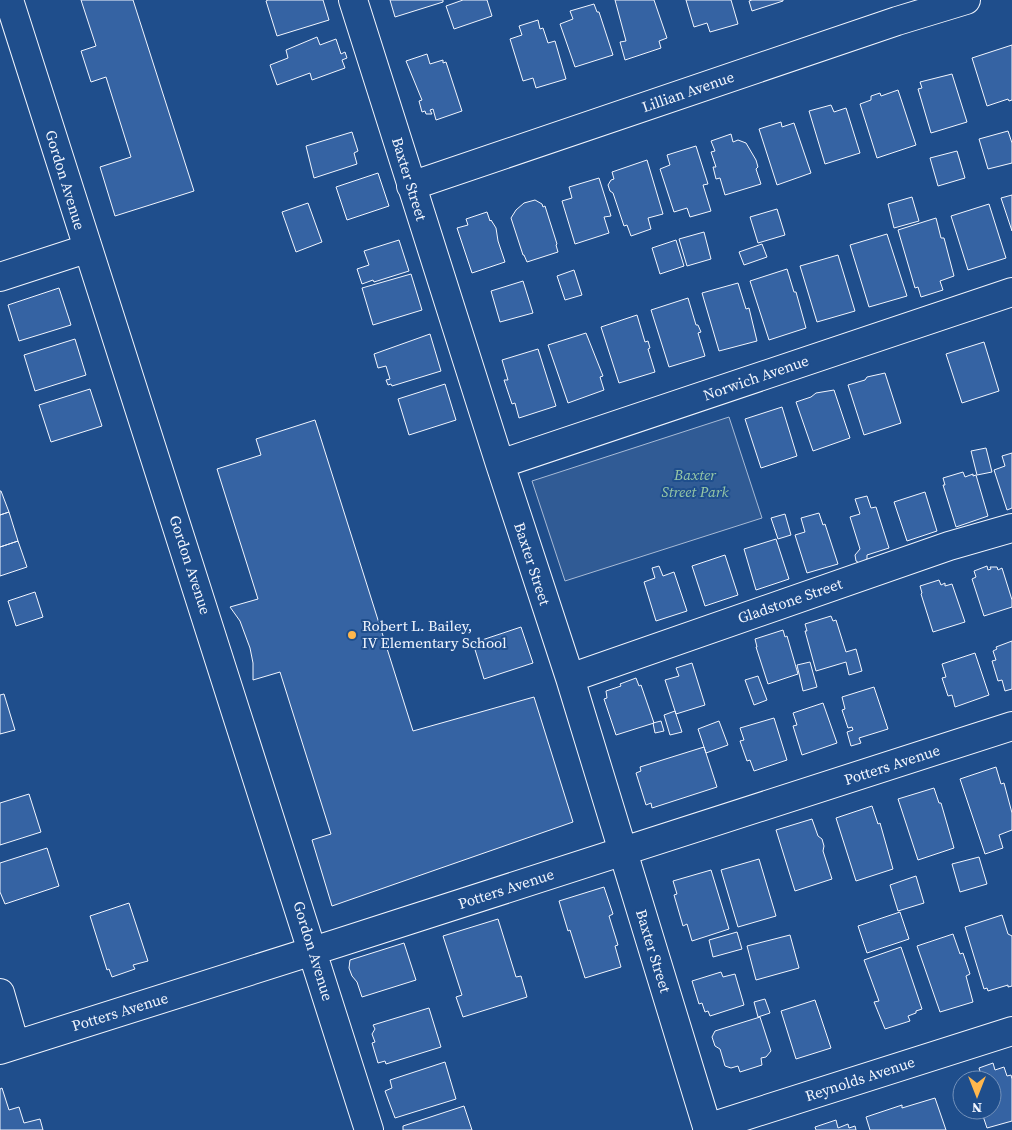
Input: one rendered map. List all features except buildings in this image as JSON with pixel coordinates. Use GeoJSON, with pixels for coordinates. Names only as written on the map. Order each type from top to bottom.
{"type":"FeatureCollection","features":[{"type":"Feature","properties":{"kind":"street","name":"Gordon Avenue"},"geometry":{"type":"LineString","coordinates":[[9,0],[86,249],[314,951],[369,1130]]}},
{"type":"Feature","properties":{"kind":"street","name":"Baxter Street"},"geometry":{"type":"LineString","coordinates":[[353,0],[570,678],[708,1129]]}},
{"type":"Feature","properties":{"kind":"street","name":"Lillian Avenue"},"geometry":{"type":"LineString","coordinates":[[412,186],[966,0]]}},
{"type":"Feature","properties":{"kind":"street"},"geometry":{"type":"LineString","coordinates":[[0,277],[86,249]]}},
{"type":"Feature","properties":{"kind":"street","name":"Norwich Avenue"},"geometry":{"type":"LineString","coordinates":[[500,464],[1012,292]]}},
{"type":"Feature","properties":{"kind":"street","name":"Gladstone Street"},"geometry":{"type":"LineString","coordinates":[[570,678],[948,546],[1012,528]]}},
{"type":"Feature","properties":{"kind":"street","name":"Potters Avenue"},"geometry":{"type":"LineString","coordinates":[[8,1047],[314,951],[1012,726]]}},
{"type":"Feature","properties":{"kind":"street"},"geometry":{"type":"LineString","coordinates":[[0,993],[8,1047]]}},
{"type":"Feature","properties":{"kind":"street","name":"Reynolds Avenue"},"geometry":{"type":"LineString","coordinates":[[708,1129],[1012,1031]]}},
{"type":"Feature","properties":{"kind":"shaded area","name":"Baxter Street Park"},"geometry":{"type":"Polygon","coordinates":[[[729,417],[762,518],[565,581],[532,481],[729,417]]]}},
{"type":"Feature","properties":{"kind":"place","name":"Robert L. Bailey, IV Elementary School"},"geometry":{"type":"Point","coordinates":[352,635]}}]}
